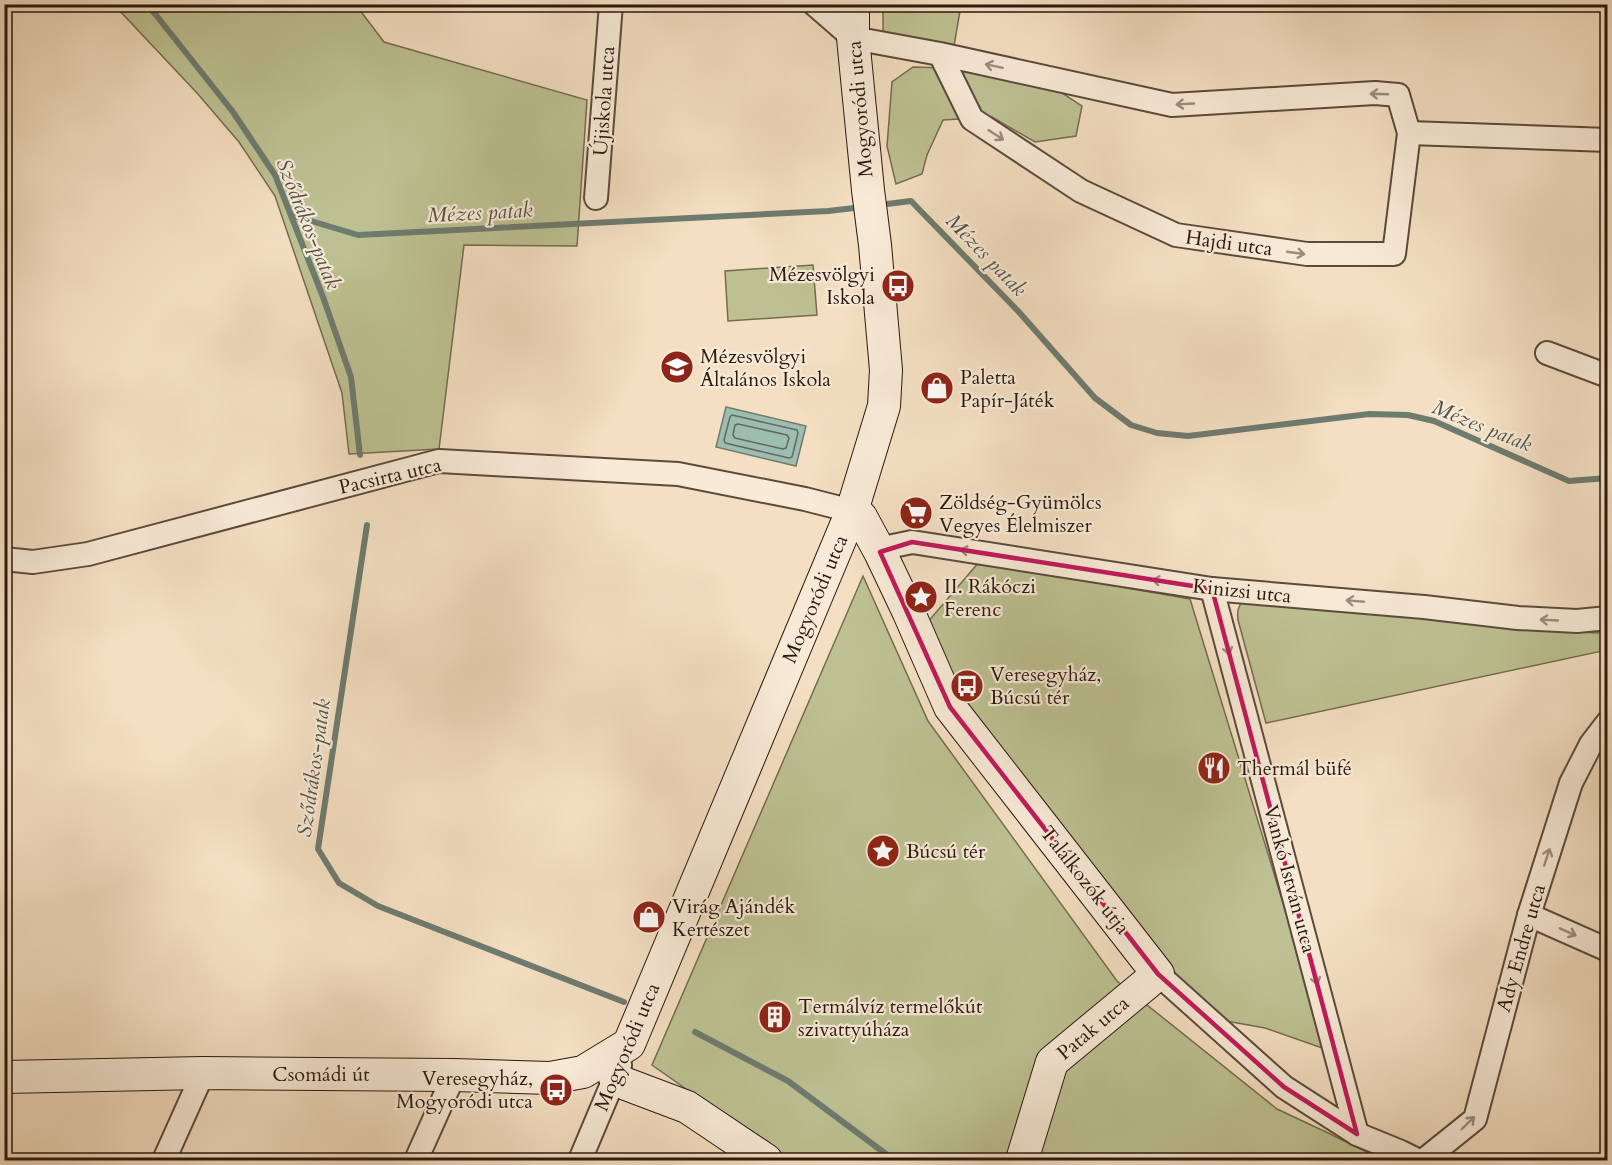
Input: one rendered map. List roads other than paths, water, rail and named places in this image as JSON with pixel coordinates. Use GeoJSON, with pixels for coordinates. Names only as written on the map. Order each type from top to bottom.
{"type":"FeatureCollection","features":[{"type":"Feature","properties":{"kind":"main road","name":"Mogyoródi utca"},"geometry":{"type":"LineString","coordinates":[[629,1044],[856,514],[884,406],[886,370],[853,38],[854,4]]}},
{"type":"Feature","properties":{"kind":"main road","name":"Találkozók útja"},"geometry":{"type":"LineString","coordinates":[[856,514],[880,552],[950,707],[1158,974]]}},
{"type":"Feature","properties":{"kind":"main road","name":"Patak utca"},"geometry":{"type":"LineString","coordinates":[[1022,1161],[1052,1062],[1158,974]]}},
{"type":"Feature","properties":{"kind":"main road","name":"Csomádi út"},"geometry":{"type":"LineString","coordinates":[[4,1077],[203,1073],[550,1078],[583,1072],[629,1044]]}},
{"type":"Feature","properties":{"kind":"main road"},"geometry":{"type":"LineString","coordinates":[[615,1078],[687,1107],[766,1161]]}},
{"type":"Feature","properties":{"kind":"street","name":"Újiskola utca"},"geometry":{"type":"LineString","coordinates":[[596,198],[611,4]]}},
{"type":"Feature","properties":{"kind":"street"},"geometry":{"type":"LineString","coordinates":[[814,4],[853,38]]}},
{"type":"Feature","properties":{"kind":"street","name":"Hajdi utca"},"geometry":{"type":"LineString","coordinates":[[853,38],[940,54],[1172,105],[1375,93],[1398,95],[1409,132],[1394,254],[1307,254],[1176,235],[1081,191],[972,119],[940,54]]}},
{"type":"Feature","properties":{"kind":"street"},"geometry":{"type":"LineString","coordinates":[[1409,132],[1608,140]]}},
{"type":"Feature","properties":{"kind":"street"},"geometry":{"type":"LineString","coordinates":[[1547,353],[1608,376]]}},
{"type":"Feature","properties":{"kind":"street","name":"Pacsirta utca"},"geometry":{"type":"LineString","coordinates":[[4,559],[33,562],[88,554],[440,461],[678,474],[805,499],[856,514]]}},
{"type":"Feature","properties":{"kind":"street","name":"Kinizsi utca"},"geometry":{"type":"LineString","coordinates":[[880,552],[893,546],[912,542],[1212,589],[1424,607],[1518,618],[1577,621],[1608,618]]}},
{"type":"Feature","properties":{"kind":"street","name":"Vankó István utca"},"geometry":{"type":"LineString","coordinates":[[1212,589],[1358,1134]]}},
{"type":"Feature","properties":{"kind":"street","name":"Ady Endre utca"},"geometry":{"type":"LineString","coordinates":[[1424,1161],[1475,1119],[1528,915],[1571,783],[1591,744],[1608,722]]}},
{"type":"Feature","properties":{"kind":"street"},"geometry":{"type":"LineString","coordinates":[[1528,915],[1608,950]]}},
{"type":"Feature","properties":{"kind":"street","name":"Találkozók útja"},"geometry":{"type":"LineString","coordinates":[[1158,974],[1284,1087],[1358,1134],[1417,1161]]}},
{"type":"Feature","properties":{"kind":"street","name":"Mogyoródi utca"},"geometry":{"type":"LineString","coordinates":[[580,1161],[629,1044]]}},
{"type":"Feature","properties":{"kind":"street"},"geometry":{"type":"LineString","coordinates":[[583,1072],[615,1078]]}},
{"type":"Feature","properties":{"kind":"street"},"geometry":{"type":"LineString","coordinates":[[164,1161],[203,1073]]}},
{"type":"Feature","properties":{"kind":"street"},"geometry":{"type":"LineString","coordinates":[[416,1161],[454,1075]]}},
{"type":"Feature","properties":{"kind":"water"},"geometry":{"type":"Polygon","coordinates":[[[726,407],[806,426],[796,466],[716,447],[726,407]]]}},
{"type":"Feature","properties":{"kind":"waterway","name":"Sződrákos-patak"},"geometry":{"type":"LineString","coordinates":[[146,4],[233,112],[275,175],[323,297],[351,377],[360,455]]}},
{"type":"Feature","properties":{"kind":"waterway","name":"Mézes patak"},"geometry":{"type":"LineString","coordinates":[[879,205],[911,201],[1018,311],[1095,398],[1131,425],[1157,433],[1188,436],[1369,414],[1408,415],[1434,421],[1569,481],[1608,478]]}},
{"type":"Feature","properties":{"kind":"waterway","name":"Mézes patak"},"geometry":{"type":"LineString","coordinates":[[291,215],[358,235],[828,211],[863,207]]}},
{"type":"Feature","properties":{"kind":"waterway","name":"Sződrákos-patak"},"geometry":{"type":"LineString","coordinates":[[367,525],[318,849],[339,883],[378,906],[624,1002]]}},
{"type":"Feature","properties":{"kind":"waterway","name":"Sződrákos-patak"},"geometry":{"type":"LineString","coordinates":[[695,1032],[788,1081],[894,1160]]}},
{"type":"Feature","properties":{"kind":"place","name":"Mézesvölgyi Iskola"},"geometry":{"type":"Point","coordinates":[898,286]}},
{"type":"Feature","properties":{"kind":"place","name":"Mézesvölgyi Általános Iskola"},"geometry":{"type":"Point","coordinates":[677,367]}},
{"type":"Feature","properties":{"kind":"place","name":"Paletta Papír-Játék"},"geometry":{"type":"Point","coordinates":[937,388]}},
{"type":"Feature","properties":{"kind":"place","name":"Zöldség-Gyümölcs Vegyes Élelmiszer"},"geometry":{"type":"Point","coordinates":[916,513]}},
{"type":"Feature","properties":{"kind":"place","name":"II. Rákóczi Ferenc"},"geometry":{"type":"Point","coordinates":[921,597]}},
{"type":"Feature","properties":{"kind":"place","name":"Veresegyház, Búcsú tér"},"geometry":{"type":"Point","coordinates":[967,686]}},
{"type":"Feature","properties":{"kind":"place","name":"Thermál büfé"},"geometry":{"type":"Point","coordinates":[1214,768]}},
{"type":"Feature","properties":{"kind":"place","name":"Búcsú tér"},"geometry":{"type":"Point","coordinates":[883,851]}},
{"type":"Feature","properties":{"kind":"place","name":"Virág Ajándék Kertészet"},"geometry":{"type":"Point","coordinates":[649,917]}},
{"type":"Feature","properties":{"kind":"place","name":"Termálvíz termelőkút szivattyúháza"},"geometry":{"type":"Point","coordinates":[775,1017]}},
{"type":"Feature","properties":{"kind":"place","name":"Veresegyház, Mogyoródi utca"},"geometry":{"type":"Point","coordinates":[556,1090]}}]}
